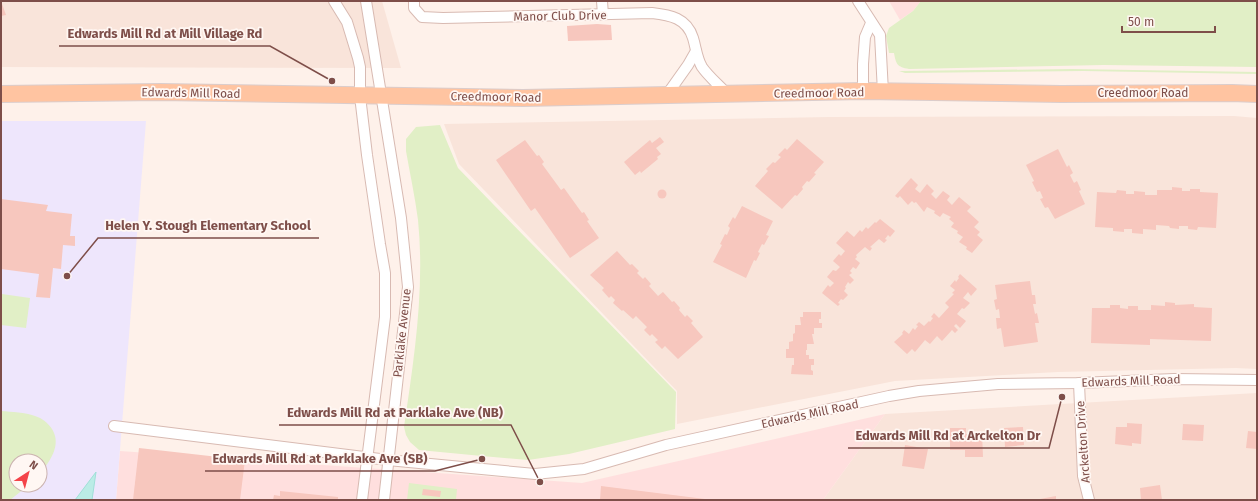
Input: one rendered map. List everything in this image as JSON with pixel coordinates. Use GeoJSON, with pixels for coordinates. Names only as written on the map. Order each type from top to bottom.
{"type":"FeatureCollection","features":[{"type":"Feature","properties":{"kind":"main road","name":"Edwards Mill Road"},"geometry":{"type":"LineString","coordinates":[[1,94],[160,92],[382,96]]}},
{"type":"Feature","properties":{"kind":"main road","name":"Creedmoor Road"},"geometry":{"type":"LineString","coordinates":[[382,96],[523,98],[863,92],[1257,94]]}},
{"type":"Feature","properties":{"kind":"street","name":"Parklake Avenue"},"geometry":{"type":"LineString","coordinates":[[334,1],[347,22],[360,67],[360,96],[367,155],[385,273],[385,317],[362,500]]}},
{"type":"Feature","properties":{"kind":"street","name":"Parklake Avenue"},"geometry":{"type":"LineString","coordinates":[[366,1],[401,218],[408,287],[384,500]]}},
{"type":"Feature","properties":{"kind":"street","name":"Manor Club Drive"},"geometry":{"type":"LineString","coordinates":[[414,1],[414,8],[422,17],[442,18],[652,13],[667,15],[683,21],[692,37],[702,68],[727,94]]}},
{"type":"Feature","properties":{"kind":"street"},"geometry":{"type":"LineString","coordinates":[[602,1],[603,15]]}},
{"type":"Feature","properties":{"kind":"street"},"geometry":{"type":"LineString","coordinates":[[858,1],[871,23],[880,34],[883,92]]}},
{"type":"Feature","properties":{"kind":"street"},"geometry":{"type":"LineString","coordinates":[[863,92],[865,36],[871,23]]}},
{"type":"Feature","properties":{"kind":"street"},"geometry":{"type":"LineString","coordinates":[[666,96],[696,51]]}},
{"type":"Feature","properties":{"kind":"street","name":"Edwards Mill Road"},"geometry":{"type":"LineString","coordinates":[[114,426],[368,458],[528,474],[542,474],[584,469],[666,445],[889,396],[919,391],[998,384],[1079,383],[1174,379],[1257,380]]}},
{"type":"Feature","properties":{"kind":"street","name":"Arckelton Drive"},"geometry":{"type":"LineString","coordinates":[[1079,383],[1083,476],[1089,500]]}},
{"type":"Feature","properties":{"kind":"shaded area"},"geometry":{"type":"Polygon","coordinates":[[[1,1],[382,1],[401,68],[1,67],[1,1]]]}},
{"type":"Feature","properties":{"kind":"shaded area"},"geometry":{"type":"Polygon","coordinates":[[[889,1],[921,1],[913,11],[900,20],[889,1]]]}},
{"type":"Feature","properties":{"kind":"shaded area"},"geometry":{"type":"Polygon","coordinates":[[[1234,116],[1257,118],[1257,369],[1236,368],[1058,372],[895,381],[677,424],[677,391],[459,164],[444,124],[829,117],[1234,116]]]}},
{"type":"Feature","properties":{"kind":"shaded area"},"geometry":{"type":"Polygon","coordinates":[[[1,121],[146,121],[116,500],[1,500],[1,121]]]}},
{"type":"Feature","properties":{"kind":"shaded area"},"geometry":{"type":"Polygon","coordinates":[[[1257,393],[1257,500],[823,500],[885,414],[1257,393]]]}},
{"type":"Feature","properties":{"kind":"shaded area"},"geometry":{"type":"Polygon","coordinates":[[[885,414],[823,500],[116,500],[120,451],[582,483],[885,414]]]}},
{"type":"Feature","properties":{"kind":"green space"},"geometry":{"type":"Polygon","coordinates":[[[921,1],[1257,1],[1257,67],[1104,65],[909,69],[900,66],[894,53],[889,53],[886,36],[889,28],[913,11],[921,1]]]}},
{"type":"Feature","properties":{"kind":"green space"},"geometry":{"type":"Polygon","coordinates":[[[1072,69],[1257,72],[1257,74],[1083,71],[905,73],[899,71],[1072,69]]]}},
{"type":"Feature","properties":{"kind":"green space"},"geometry":{"type":"Polygon","coordinates":[[[440,125],[458,168],[676,392],[675,429],[569,454],[528,460],[419,450],[410,442],[404,427],[417,324],[420,246],[418,220],[406,151],[406,139],[416,127],[440,125]]]}},
{"type":"Feature","properties":{"kind":"green space"},"geometry":{"type":"Polygon","coordinates":[[[2,294],[30,298],[26,328],[1,325],[2,294]]]}},
{"type":"Feature","properties":{"kind":"green space"},"geometry":{"type":"Polygon","coordinates":[[[1,411],[18,412],[40,418],[47,423],[55,435],[56,441],[54,453],[48,464],[48,453],[8,453],[8,493],[19,493],[10,500],[1,500],[1,411]]]}},
{"type":"Feature","properties":{"kind":"green space"},"geometry":{"type":"Polygon","coordinates":[[[409,483],[457,489],[456,500],[407,500],[409,483]]]}},
{"type":"Feature","properties":{"kind":"water"},"geometry":{"type":"Polygon","coordinates":[[[96,472],[92,500],[75,500],[96,472]]]}},
{"type":"Feature","properties":{"kind":"building"},"geometry":{"type":"Polygon","coordinates":[[[1,1],[6,15],[1,16],[1,1]]]}},
{"type":"Feature","properties":{"kind":"building"},"geometry":{"type":"Polygon","coordinates":[[[597,24],[611,25],[612,40],[568,41],[567,26],[597,24]]]}},
{"type":"Feature","properties":{"kind":"building"},"geometry":{"type":"Polygon","coordinates":[[[660,137],[664,142],[656,148],[661,154],[657,157],[658,159],[641,173],[640,171],[635,175],[624,162],[650,140],[652,143],[660,137]]]}},
{"type":"Feature","properties":{"kind":"building"},"geometry":{"type":"Polygon","coordinates":[[[797,139],[824,162],[814,173],[816,174],[809,182],[807,181],[802,187],[803,189],[797,196],[795,195],[782,209],[755,186],[768,171],[766,169],[781,157],[778,155],[785,148],[787,150],[797,139]]]}},
{"type":"Feature","properties":{"kind":"building"},"geometry":{"type":"Polygon","coordinates":[[[525,140],[537,156],[539,155],[544,162],[542,164],[561,190],[564,188],[582,213],[584,212],[589,220],[587,221],[599,238],[570,258],[535,208],[531,211],[496,160],[525,140]]]}},
{"type":"Feature","properties":{"kind":"building"},"geometry":{"type":"Polygon","coordinates":[[[1058,149],[1067,167],[1069,165],[1073,173],[1070,175],[1074,183],[1077,181],[1081,190],[1079,191],[1085,204],[1055,219],[1048,207],[1045,208],[1040,199],[1043,198],[1040,191],[1037,192],[1032,182],[1034,181],[1026,165],[1058,149]]]}},
{"type":"Feature","properties":{"kind":"building"},"geometry":{"type":"Polygon","coordinates":[[[911,178],[918,185],[915,189],[920,193],[927,184],[934,191],[931,194],[936,199],[943,191],[950,196],[947,200],[952,205],[959,197],[971,207],[967,211],[979,222],[974,227],[980,232],[977,235],[983,240],[972,253],[966,249],[967,247],[959,242],[963,237],[957,233],[958,231],[951,227],[954,223],[949,219],[951,217],[943,213],[940,217],[934,213],[935,211],[927,207],[924,212],[916,202],[914,203],[912,201],[908,205],[900,196],[898,198],[895,196],[911,178]]]}},
{"type":"Feature","properties":{"kind":"building"},"geometry":{"type":"Polygon","coordinates":[[[1172,187],[1182,188],[1182,191],[1200,189],[1200,192],[1218,193],[1216,228],[1198,227],[1197,230],[1188,229],[1188,226],[1179,226],[1179,229],[1170,228],[1169,226],[1156,225],[1156,230],[1143,229],[1143,234],[1132,233],[1132,229],[1124,229],[1124,232],[1113,231],[1113,228],[1095,227],[1097,192],[1116,193],[1117,190],[1126,191],[1126,194],[1134,194],[1134,191],[1145,192],[1145,195],[1157,195],[1157,190],[1172,190],[1172,187]]]}},
{"type":"Feature","properties":{"kind":"building"},"geometry":{"type":"Polygon","coordinates":[[[660,190],[664,190],[666,194],[664,198],[660,198],[658,196],[658,192],[660,190]]]}},
{"type":"Feature","properties":{"kind":"building"},"geometry":{"type":"Polygon","coordinates":[[[1,199],[48,205],[46,211],[72,214],[70,236],[75,236],[75,246],[63,245],[61,269],[53,268],[50,298],[36,297],[39,274],[1,269],[1,199]]]}},
{"type":"Feature","properties":{"kind":"building"},"geometry":{"type":"Polygon","coordinates":[[[742,206],[773,221],[766,235],[769,236],[764,245],[762,244],[758,252],[760,253],[756,261],[754,260],[746,278],[713,262],[722,245],[720,244],[725,234],[727,235],[730,228],[728,226],[733,217],[735,219],[742,206]]]}},
{"type":"Feature","properties":{"kind":"building"},"geometry":{"type":"Polygon","coordinates":[[[880,219],[895,231],[890,237],[888,235],[885,239],[887,240],[884,243],[879,239],[870,247],[872,248],[870,251],[865,247],[856,255],[857,257],[855,259],[860,263],[856,269],[853,267],[850,271],[852,273],[849,275],[854,280],[850,284],[848,282],[844,291],[848,295],[843,300],[841,299],[838,306],[822,293],[828,285],[830,287],[834,283],[827,277],[833,270],[836,271],[840,267],[833,261],[839,254],[841,256],[845,251],[836,243],[847,231],[854,237],[860,230],[862,232],[866,227],[868,229],[880,219]]]}},
{"type":"Feature","properties":{"kind":"building"},"geometry":{"type":"Polygon","coordinates":[[[617,251],[630,265],[632,264],[639,271],[637,273],[643,279],[645,277],[651,284],[649,286],[658,296],[663,292],[672,302],[674,301],[685,317],[687,315],[693,321],[691,323],[703,337],[678,359],[665,346],[662,349],[655,342],[658,340],[652,334],[650,336],[644,330],[647,327],[636,316],[633,319],[613,303],[615,300],[611,296],[609,298],[602,290],[604,288],[590,275],[617,251]]]}},
{"type":"Feature","properties":{"kind":"building"},"geometry":{"type":"Polygon","coordinates":[[[960,274],[977,289],[971,296],[968,292],[963,298],[970,303],[964,309],[962,308],[957,314],[966,321],[960,328],[956,324],[954,326],[958,330],[955,333],[952,330],[942,341],[937,336],[930,344],[925,340],[915,352],[912,349],[907,354],[894,342],[903,334],[902,333],[904,330],[909,334],[913,328],[915,330],[918,326],[916,325],[919,322],[924,326],[929,321],[930,322],[934,313],[939,318],[949,307],[945,303],[954,294],[952,293],[955,290],[950,286],[955,280],[956,282],[960,274]]]}},
{"type":"Feature","properties":{"kind":"building"},"geometry":{"type":"Polygon","coordinates":[[[1030,281],[1032,295],[1035,295],[1036,304],[1033,304],[1035,314],[1037,313],[1039,323],[1035,323],[1038,342],[1004,347],[1001,328],[997,329],[996,318],[1000,318],[999,309],[996,310],[994,300],[997,299],[995,285],[1030,281]]]}},
{"type":"Feature","properties":{"kind":"building"},"geometry":{"type":"Polygon","coordinates":[[[1165,302],[1175,303],[1175,305],[1194,304],[1194,307],[1212,308],[1211,341],[1150,339],[1150,345],[1091,343],[1092,308],[1110,308],[1110,305],[1120,305],[1120,308],[1128,309],[1128,306],[1138,306],[1138,310],[1151,310],[1151,305],[1165,306],[1165,302]]]}},
{"type":"Feature","properties":{"kind":"building"},"geometry":{"type":"Polygon","coordinates":[[[803,312],[821,312],[821,319],[819,319],[819,323],[822,323],[822,328],[814,328],[814,334],[812,334],[814,344],[807,344],[806,350],[806,355],[809,355],[809,359],[814,359],[814,365],[811,365],[813,375],[791,374],[792,365],[794,365],[794,358],[786,358],[786,349],[789,349],[789,342],[793,341],[795,325],[801,325],[800,317],[803,317],[803,312]]]}},
{"type":"Feature","properties":{"kind":"building"},"geometry":{"type":"Polygon","coordinates":[[[1127,423],[1142,424],[1141,444],[1132,443],[1132,446],[1115,444],[1116,427],[1127,427],[1127,423]]]}},
{"type":"Feature","properties":{"kind":"building"},"geometry":{"type":"Polygon","coordinates":[[[1183,424],[1204,425],[1203,441],[1182,440],[1183,424]]]}},
{"type":"Feature","properties":{"kind":"building"},"geometry":{"type":"Polygon","coordinates":[[[1023,427],[1024,445],[1005,447],[1004,428],[1023,427]]]}},
{"type":"Feature","properties":{"kind":"building"},"geometry":{"type":"Polygon","coordinates":[[[950,428],[966,428],[966,434],[982,433],[983,457],[965,457],[965,450],[950,450],[950,428]]]}},
{"type":"Feature","properties":{"kind":"building"},"geometry":{"type":"Polygon","coordinates":[[[1248,431],[1257,432],[1257,449],[1246,448],[1248,431]]]}},
{"type":"Feature","properties":{"kind":"building"},"geometry":{"type":"Polygon","coordinates":[[[905,445],[928,449],[924,469],[902,466],[905,445]]]}},
{"type":"Feature","properties":{"kind":"building"},"geometry":{"type":"Polygon","coordinates":[[[139,448],[245,460],[240,500],[133,500],[139,448]]]}},
{"type":"Feature","properties":{"kind":"building"},"geometry":{"type":"Polygon","coordinates":[[[1160,485],[1162,500],[1141,500],[1140,488],[1160,485]]]}},
{"type":"Feature","properties":{"kind":"building"},"geometry":{"type":"Polygon","coordinates":[[[601,486],[705,499],[705,500],[600,500],[601,486]]]}},
{"type":"Feature","properties":{"kind":"building"},"geometry":{"type":"Polygon","coordinates":[[[423,489],[441,491],[440,497],[422,495],[423,489]]]}},
{"type":"Feature","properties":{"kind":"building"},"geometry":{"type":"Polygon","coordinates":[[[280,491],[338,497],[338,500],[273,500],[274,495],[280,496],[280,491]]]}},
{"type":"Feature","properties":{"kind":"building"},"geometry":{"type":"Polygon","coordinates":[[[1056,496],[1056,500],[1040,500],[1040,499],[1056,496]]]}},
{"type":"Feature","properties":{"kind":"place","name":"Edwards Mill Rd at Mill Village Rd"},"geometry":{"type":"Point","coordinates":[332,81]}},
{"type":"Feature","properties":{"kind":"place","name":"Helen Y. Stough Elementary School"},"geometry":{"type":"Point","coordinates":[67,276]}},
{"type":"Feature","properties":{"kind":"place","name":"Edwards Mill Rd at Arckelton Dr"},"geometry":{"type":"Point","coordinates":[1062,397]}},
{"type":"Feature","properties":{"kind":"place","name":"Edwards Mill Rd at Parklake Ave (SB)"},"geometry":{"type":"Point","coordinates":[482,459]}},
{"type":"Feature","properties":{"kind":"place","name":"Edwards Mill Rd at Parklake Ave (NB)"},"geometry":{"type":"Point","coordinates":[540,482]}}]}
